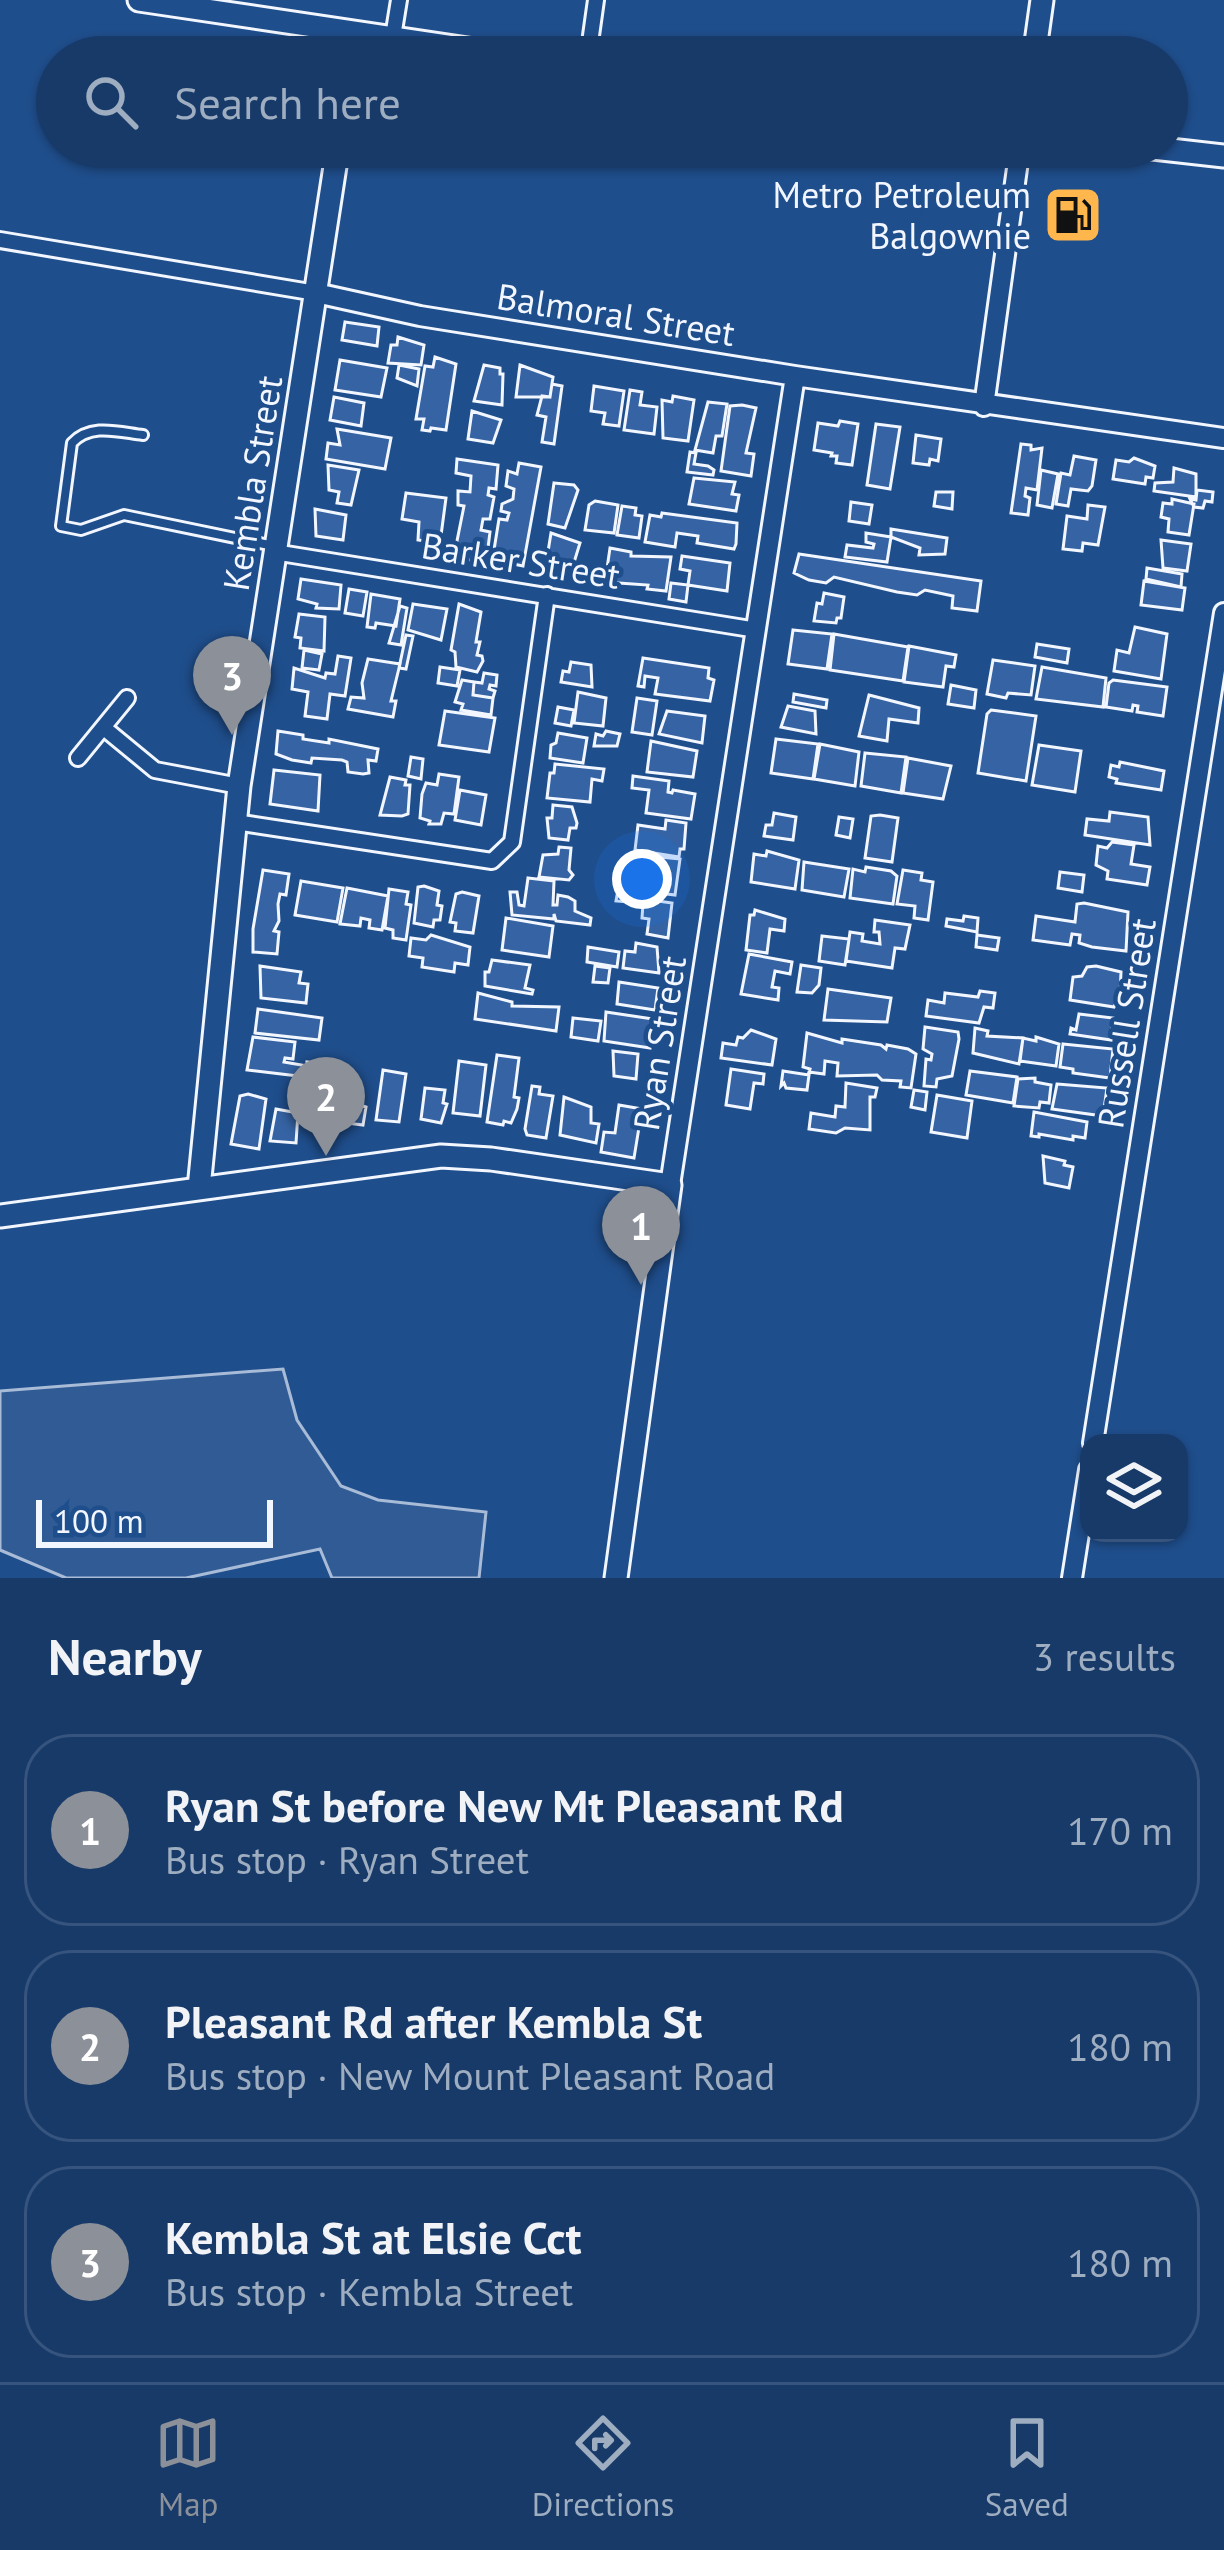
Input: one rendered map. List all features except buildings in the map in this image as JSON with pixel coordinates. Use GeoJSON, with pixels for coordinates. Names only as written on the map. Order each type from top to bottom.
{"type":"FeatureCollection","features":[{"type":"Feature","properties":{"kind":"main road"},"geometry":{"type":"LineString","coordinates":[[140,0],[384,36]]}},
{"type":"Feature","properties":{"kind":"main road"},"geometry":{"type":"LineString","coordinates":[[1037,36],[1042,0]]}},
{"type":"Feature","properties":{"kind":"main road"},"geometry":{"type":"LineString","coordinates":[[1188,152],[1224,156]]}},
{"type":"Feature","properties":{"kind":"main road","name":"Kembla Street"},"geometry":{"type":"LineString","coordinates":[[200,1188],[238,786],[335,168]]}},
{"type":"Feature","properties":{"kind":"main road"},"geometry":{"type":"LineString","coordinates":[[0,1216],[441,1156],[670,1186]]}},
{"type":"Feature","properties":{"kind":"main road","name":"Ryan Street"},"geometry":{"type":"LineString","coordinates":[[616,1578],[670,1186]]}},
{"type":"Feature","properties":{"kind":"street"},"geometry":{"type":"LineString","coordinates":[[393,36],[398,0]]}},
{"type":"Feature","properties":{"kind":"street"},"geometry":{"type":"LineString","coordinates":[[591,36],[596,0]]}},
{"type":"Feature","properties":{"kind":"street"},"geometry":{"type":"LineString","coordinates":[[983,406],[1019,168]]}},
{"type":"Feature","properties":{"kind":"street","name":"Balmoral Street"},"geometry":{"type":"LineString","coordinates":[[0,240],[316,292],[420,316],[983,406],[1224,438]]}},
{"type":"Feature","properties":{"kind":"street","name":"Ryan Street"},"geometry":{"type":"LineString","coordinates":[[670,1186],[795,376]]}},
{"type":"Feature","properties":{"kind":"street","name":"Barker Street"},"geometry":{"type":"LineString","coordinates":[[275,549],[757,630]]}},
{"type":"Feature","properties":{"kind":"street"},"geometry":{"type":"LineString","coordinates":[[235,822],[492,860],[512,842],[547,595]]}},
{"type":"Feature","properties":{"kind":"street","name":"Russell Street"},"geometry":{"type":"LineString","coordinates":[[1094,1434],[1224,613]]}},
{"type":"Feature","properties":{"kind":"street"},"geometry":{"type":"LineString","coordinates":[[78,758],[127,698]]}},
{"type":"Feature","properties":{"kind":"street"},"geometry":{"type":"LineString","coordinates":[[104,728],[155,770],[238,786]]}},
{"type":"Feature","properties":{"kind":"street"},"geometry":{"type":"LineString","coordinates":[[1072,1578],[1080,1527]]}},
{"type":"Feature","properties":{"kind":"lane"},"geometry":{"type":"LineString","coordinates":[[143,435],[96,429],[72,443],[61,526],[81,530],[124,515],[275,549]]}},
{"type":"Feature","properties":{"kind":"shaded area"},"geometry":{"type":"Polygon","coordinates":[[[283,1369],[297,1420],[341,1486],[378,1500],[486,1512],[479,1578],[332,1578],[320,1549],[186,1578],[66,1578],[0,1550],[0,1391],[283,1369]]]}},
{"type":"Feature","properties":{"kind":"place","name":"Metro Petroleum Balgownie"},"geometry":{"type":"Point","coordinates":[1073,215]}},
{"type":"Feature","properties":{"kind":"place","name":"Kembla St at Elsie Cct"},"geometry":{"type":"Point","coordinates":[232,735]}},
{"type":"Feature","properties":{"kind":"place","name":"Pleasant Rd after Kembla St"},"geometry":{"type":"Point","coordinates":[326,1156]}},
{"type":"Feature","properties":{"kind":"place","name":"Ryan St before New Mt Pleasant Rd"},"geometry":{"type":"Point","coordinates":[641,1285]}}]}
